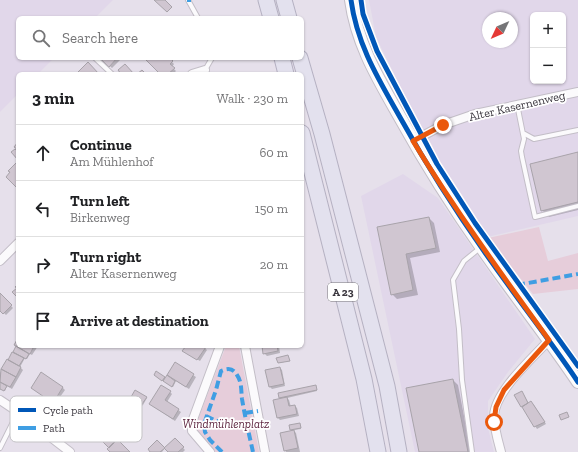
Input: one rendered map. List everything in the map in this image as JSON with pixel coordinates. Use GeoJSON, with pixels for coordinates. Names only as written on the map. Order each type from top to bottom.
{"type":"FeatureCollection","features":[{"type":"Feature","properties":{"kind":"highway"},"geometry":{"type":"LineString","coordinates":[[266,0],[270,16]]}},
{"type":"Feature","properties":{"kind":"highway"},"geometry":{"type":"LineString","coordinates":[[284,0],[288,16]]}},
{"type":"Feature","properties":{"kind":"highway"},"geometry":{"type":"LineString","coordinates":[[282,60],[286,72]]}},
{"type":"Feature","properties":{"kind":"highway","name":"A 23"},"geometry":{"type":"LineString","coordinates":[[301,60],[322,134],[387,386],[399,452]]}},
{"type":"Feature","properties":{"kind":"highway","name":"A 23"},"geometry":{"type":"LineString","coordinates":[[304,141],[364,380],[378,452]]}},
{"type":"Feature","properties":{"kind":"street"},"geometry":{"type":"LineString","coordinates":[[351,0],[353,19],[370,63],[413,141],[443,189],[509,286],[578,382]]}},
{"type":"Feature","properties":{"kind":"street"},"geometry":{"type":"LineString","coordinates":[[198,72],[205,70]]}},
{"type":"Feature","properties":{"kind":"street","name":"Alter Kasernenweg"},"geometry":{"type":"LineString","coordinates":[[413,141],[443,125],[476,114],[578,92]]}},
{"type":"Feature","properties":{"kind":"street"},"geometry":{"type":"LineString","coordinates":[[0,261],[16,245]]}},
{"type":"Feature","properties":{"kind":"street"},"geometry":{"type":"LineString","coordinates":[[501,452],[494,422],[494,414],[498,399],[504,390],[549,340]]}},
{"type":"Feature","properties":{"kind":"street"},"geometry":{"type":"LineString","coordinates":[[210,452],[192,431],[192,422],[219,348]]}},
{"type":"Feature","properties":{"kind":"street"},"geometry":{"type":"LineString","coordinates":[[245,348],[265,452]]}},
{"type":"Feature","properties":{"kind":"street"},"geometry":{"type":"LineString","coordinates":[[0,400],[10,407]]}},
{"type":"Feature","properties":{"kind":"street"},"geometry":{"type":"LineString","coordinates":[[57,442],[70,452]]}},
{"type":"Feature","properties":{"kind":"lane"},"geometry":{"type":"LineString","coordinates":[[188,0],[197,16]]}},
{"type":"Feature","properties":{"kind":"lane"},"geometry":{"type":"LineString","coordinates":[[97,60],[110,72]]}},
{"type":"Feature","properties":{"kind":"lane"},"geometry":{"type":"LineString","coordinates":[[205,70],[211,60]]}},
{"type":"Feature","properties":{"kind":"lane"},"geometry":{"type":"LineString","coordinates":[[517,104],[524,143],[521,151],[535,217],[578,206]]}},
{"type":"Feature","properties":{"kind":"lane"},"geometry":{"type":"LineString","coordinates":[[523,133],[534,140],[578,130]]}},
{"type":"Feature","properties":{"kind":"lane"},"geometry":{"type":"LineString","coordinates":[[472,452],[462,380],[459,329],[453,280],[464,261],[482,246]]}},
{"type":"Feature","properties":{"kind":"lane"},"geometry":{"type":"LineString","coordinates":[[0,448],[10,428]]}},
{"type":"Feature","properties":{"kind":"shaded area"},"geometry":{"type":"Polygon","coordinates":[[[0,0],[113,0],[97,16],[16,16],[16,60],[52,60],[40,72],[16,72],[16,96],[0,112],[0,0]]]}},
{"type":"Feature","properties":{"kind":"shaded area"},"geometry":{"type":"Polygon","coordinates":[[[369,0],[578,0],[578,216],[487,237],[435,155],[376,37],[369,0]]]}},
{"type":"Feature","properties":{"kind":"shaded area"},"geometry":{"type":"Polygon","coordinates":[[[403,174],[438,198],[535,339],[508,372],[488,401],[488,428],[494,452],[415,452],[361,196],[403,174]]]}},
{"type":"Feature","properties":{"kind":"green space"},"geometry":{"type":"Polygon","coordinates":[[[539,227],[548,261],[578,253],[578,289],[533,294],[488,238],[539,227]]]}},
{"type":"Feature","properties":{"kind":"green space","name":"Windmühlenplatz"},"geometry":{"type":"Polygon","coordinates":[[[225,348],[239,348],[259,452],[214,452],[197,432],[196,425],[225,348]]]}},
{"type":"Feature","properties":{"kind":"building"},"geometry":{"type":"Polygon","coordinates":[[[154,0],[165,0],[172,7],[167,12],[154,0]]]}},
{"type":"Feature","properties":{"kind":"building"},"geometry":{"type":"Polygon","coordinates":[[[102,60],[115,60],[109,67],[102,60]]]}},
{"type":"Feature","properties":{"kind":"building"},"geometry":{"type":"Polygon","coordinates":[[[146,60],[173,61],[170,64],[175,68],[170,72],[158,72],[146,60]]]}},
{"type":"Feature","properties":{"kind":"building"},"geometry":{"type":"Polygon","coordinates":[[[88,62],[97,72],[78,72],[88,62]]]}},
{"type":"Feature","properties":{"kind":"building"},"geometry":{"type":"Polygon","coordinates":[[[125,64],[132,72],[120,72],[118,70],[125,64]]]}},
{"type":"Feature","properties":{"kind":"building"},"geometry":{"type":"Polygon","coordinates":[[[15,149],[16,150],[16,158],[11,152],[15,149]]]}},
{"type":"Feature","properties":{"kind":"building"},"geometry":{"type":"Polygon","coordinates":[[[578,152],[578,202],[541,211],[530,164],[578,152]]]}},
{"type":"Feature","properties":{"kind":"building"},"geometry":{"type":"Polygon","coordinates":[[[16,163],[16,187],[6,177],[10,172],[8,171],[16,163]]]}},
{"type":"Feature","properties":{"kind":"building"},"geometry":{"type":"Polygon","coordinates":[[[429,217],[436,248],[406,254],[413,290],[391,295],[377,227],[429,217]]]}},
{"type":"Feature","properties":{"kind":"building"},"geometry":{"type":"Polygon","coordinates":[[[16,289],[16,296],[12,292],[16,289]]]}},
{"type":"Feature","properties":{"kind":"building"},"geometry":{"type":"Polygon","coordinates":[[[0,293],[12,305],[3,314],[0,311],[0,293]]]}},
{"type":"Feature","properties":{"kind":"building"},"geometry":{"type":"Polygon","coordinates":[[[16,346],[16,348],[19,348],[29,354],[26,359],[13,352],[16,346]]]}},
{"type":"Feature","properties":{"kind":"building"},"geometry":{"type":"Polygon","coordinates":[[[19,348],[33,348],[30,354],[19,348]]]}},
{"type":"Feature","properties":{"kind":"building"},"geometry":{"type":"Polygon","coordinates":[[[184,348],[205,348],[197,360],[182,351],[184,348]]]}},
{"type":"Feature","properties":{"kind":"building"},"geometry":{"type":"Polygon","coordinates":[[[262,348],[277,348],[278,351],[263,354],[262,348]]]}},
{"type":"Feature","properties":{"kind":"building"},"geometry":{"type":"Polygon","coordinates":[[[12,352],[24,358],[19,366],[8,360],[12,352]]]}},
{"type":"Feature","properties":{"kind":"building"},"geometry":{"type":"Polygon","coordinates":[[[288,355],[290,361],[278,363],[276,358],[288,355]]]}},
{"type":"Feature","properties":{"kind":"building"},"geometry":{"type":"Polygon","coordinates":[[[7,359],[21,367],[16,377],[1,369],[7,359]]]}},
{"type":"Feature","properties":{"kind":"building"},"geometry":{"type":"Polygon","coordinates":[[[175,362],[194,374],[186,387],[167,375],[175,362]]]}},
{"type":"Feature","properties":{"kind":"building"},"geometry":{"type":"Polygon","coordinates":[[[280,367],[284,384],[269,387],[265,370],[280,367]]]}},
{"type":"Feature","properties":{"kind":"building"},"geometry":{"type":"Polygon","coordinates":[[[1,369],[16,377],[10,387],[0,382],[1,369]]]}},
{"type":"Feature","properties":{"kind":"building"},"geometry":{"type":"Polygon","coordinates":[[[156,371],[165,377],[162,381],[154,375],[156,371]]]}},
{"type":"Feature","properties":{"kind":"building"},"geometry":{"type":"Polygon","coordinates":[[[41,372],[63,387],[57,396],[43,396],[31,388],[41,372]]]}},
{"type":"Feature","properties":{"kind":"building"},"geometry":{"type":"Polygon","coordinates":[[[167,375],[175,381],[172,387],[163,381],[167,375]]]}},
{"type":"Feature","properties":{"kind":"building"},"geometry":{"type":"Polygon","coordinates":[[[453,379],[468,452],[419,452],[406,388],[453,379]]]}},
{"type":"Feature","properties":{"kind":"building"},"geometry":{"type":"Polygon","coordinates":[[[0,382],[7,386],[4,391],[0,389],[0,382]]]}},
{"type":"Feature","properties":{"kind":"building"},"geometry":{"type":"Polygon","coordinates":[[[161,385],[171,391],[165,400],[179,409],[173,419],[149,404],[161,385]]]}},
{"type":"Feature","properties":{"kind":"building"},"geometry":{"type":"Polygon","coordinates":[[[316,385],[317,390],[279,398],[278,393],[316,385]]]}},
{"type":"Feature","properties":{"kind":"building"},"geometry":{"type":"Polygon","coordinates":[[[135,390],[147,397],[142,404],[142,396],[132,396],[135,390]]]}},
{"type":"Feature","properties":{"kind":"building"},"geometry":{"type":"Polygon","coordinates":[[[522,391],[528,403],[521,407],[514,395],[522,391]]]}},
{"type":"Feature","properties":{"kind":"building"},"geometry":{"type":"Polygon","coordinates":[[[287,397],[289,406],[295,405],[297,414],[277,418],[273,400],[287,397]]]}},
{"type":"Feature","properties":{"kind":"building"},"geometry":{"type":"Polygon","coordinates":[[[531,401],[545,422],[534,427],[522,407],[531,401]]]}},
{"type":"Feature","properties":{"kind":"building"},"geometry":{"type":"Polygon","coordinates":[[[567,412],[569,417],[561,420],[559,415],[567,412]]]}},
{"type":"Feature","properties":{"kind":"building"},"geometry":{"type":"Polygon","coordinates":[[[300,423],[301,428],[290,430],[289,425],[300,423]]]}},
{"type":"Feature","properties":{"kind":"building"},"geometry":{"type":"Polygon","coordinates":[[[294,430],[298,448],[284,451],[280,433],[294,430]]]}},
{"type":"Feature","properties":{"kind":"building"},"geometry":{"type":"Polygon","coordinates":[[[175,438],[184,447],[178,452],[168,452],[164,448],[175,438]]]}},
{"type":"Feature","properties":{"kind":"building"},"geometry":{"type":"Polygon","coordinates":[[[157,440],[165,448],[160,452],[150,452],[148,449],[157,440]]]}},
{"type":"Feature","properties":{"kind":"building"},"geometry":{"type":"Polygon","coordinates":[[[103,442],[115,442],[109,448],[103,442]]]}},
{"type":"Feature","properties":{"kind":"building"},"geometry":{"type":"Polygon","coordinates":[[[114,442],[120,442],[130,452],[110,452],[107,449],[114,442]]]}},
{"type":"Feature","properties":{"kind":"marked path"},"geometry":{"type":"LineString","coordinates":[[517,285],[578,274]]}},
{"type":"Feature","properties":{"kind":"marked path"},"geometry":{"type":"LineString","coordinates":[[222,452],[210,440],[205,432],[204,424],[221,371],[226,369],[234,371],[240,381],[243,406],[253,452]]}},
{"type":"Feature","properties":{"kind":"marked path"},"geometry":{"type":"LineString","coordinates":[[245,413],[258,411]]}},
{"type":"Feature","properties":{"kind":"marked path"},"geometry":{"type":"LineString","coordinates":[[206,416],[216,421],[224,421]]}},
{"type":"Feature","properties":{"kind":"marked path"},"geometry":{"type":"LineString","coordinates":[[192,422],[204,424]]}},
{"type":"Feature","properties":{"kind":"cycle path"},"geometry":{"type":"LineString","coordinates":[[351,0],[358,32],[370,62],[413,141],[480,246],[578,382]]}},
{"type":"Feature","properties":{"kind":"cycle path"},"geometry":{"type":"LineString","coordinates":[[361,0],[363,14],[377,51],[437,164],[475,223],[578,366]]}},
{"type":"Feature","properties":{"kind":"route"},"geometry":{"type":"LineString","coordinates":[[443,125],[413,141],[456,209],[509,286],[549,340],[504,390],[498,399],[494,414],[494,422]]}}]}
